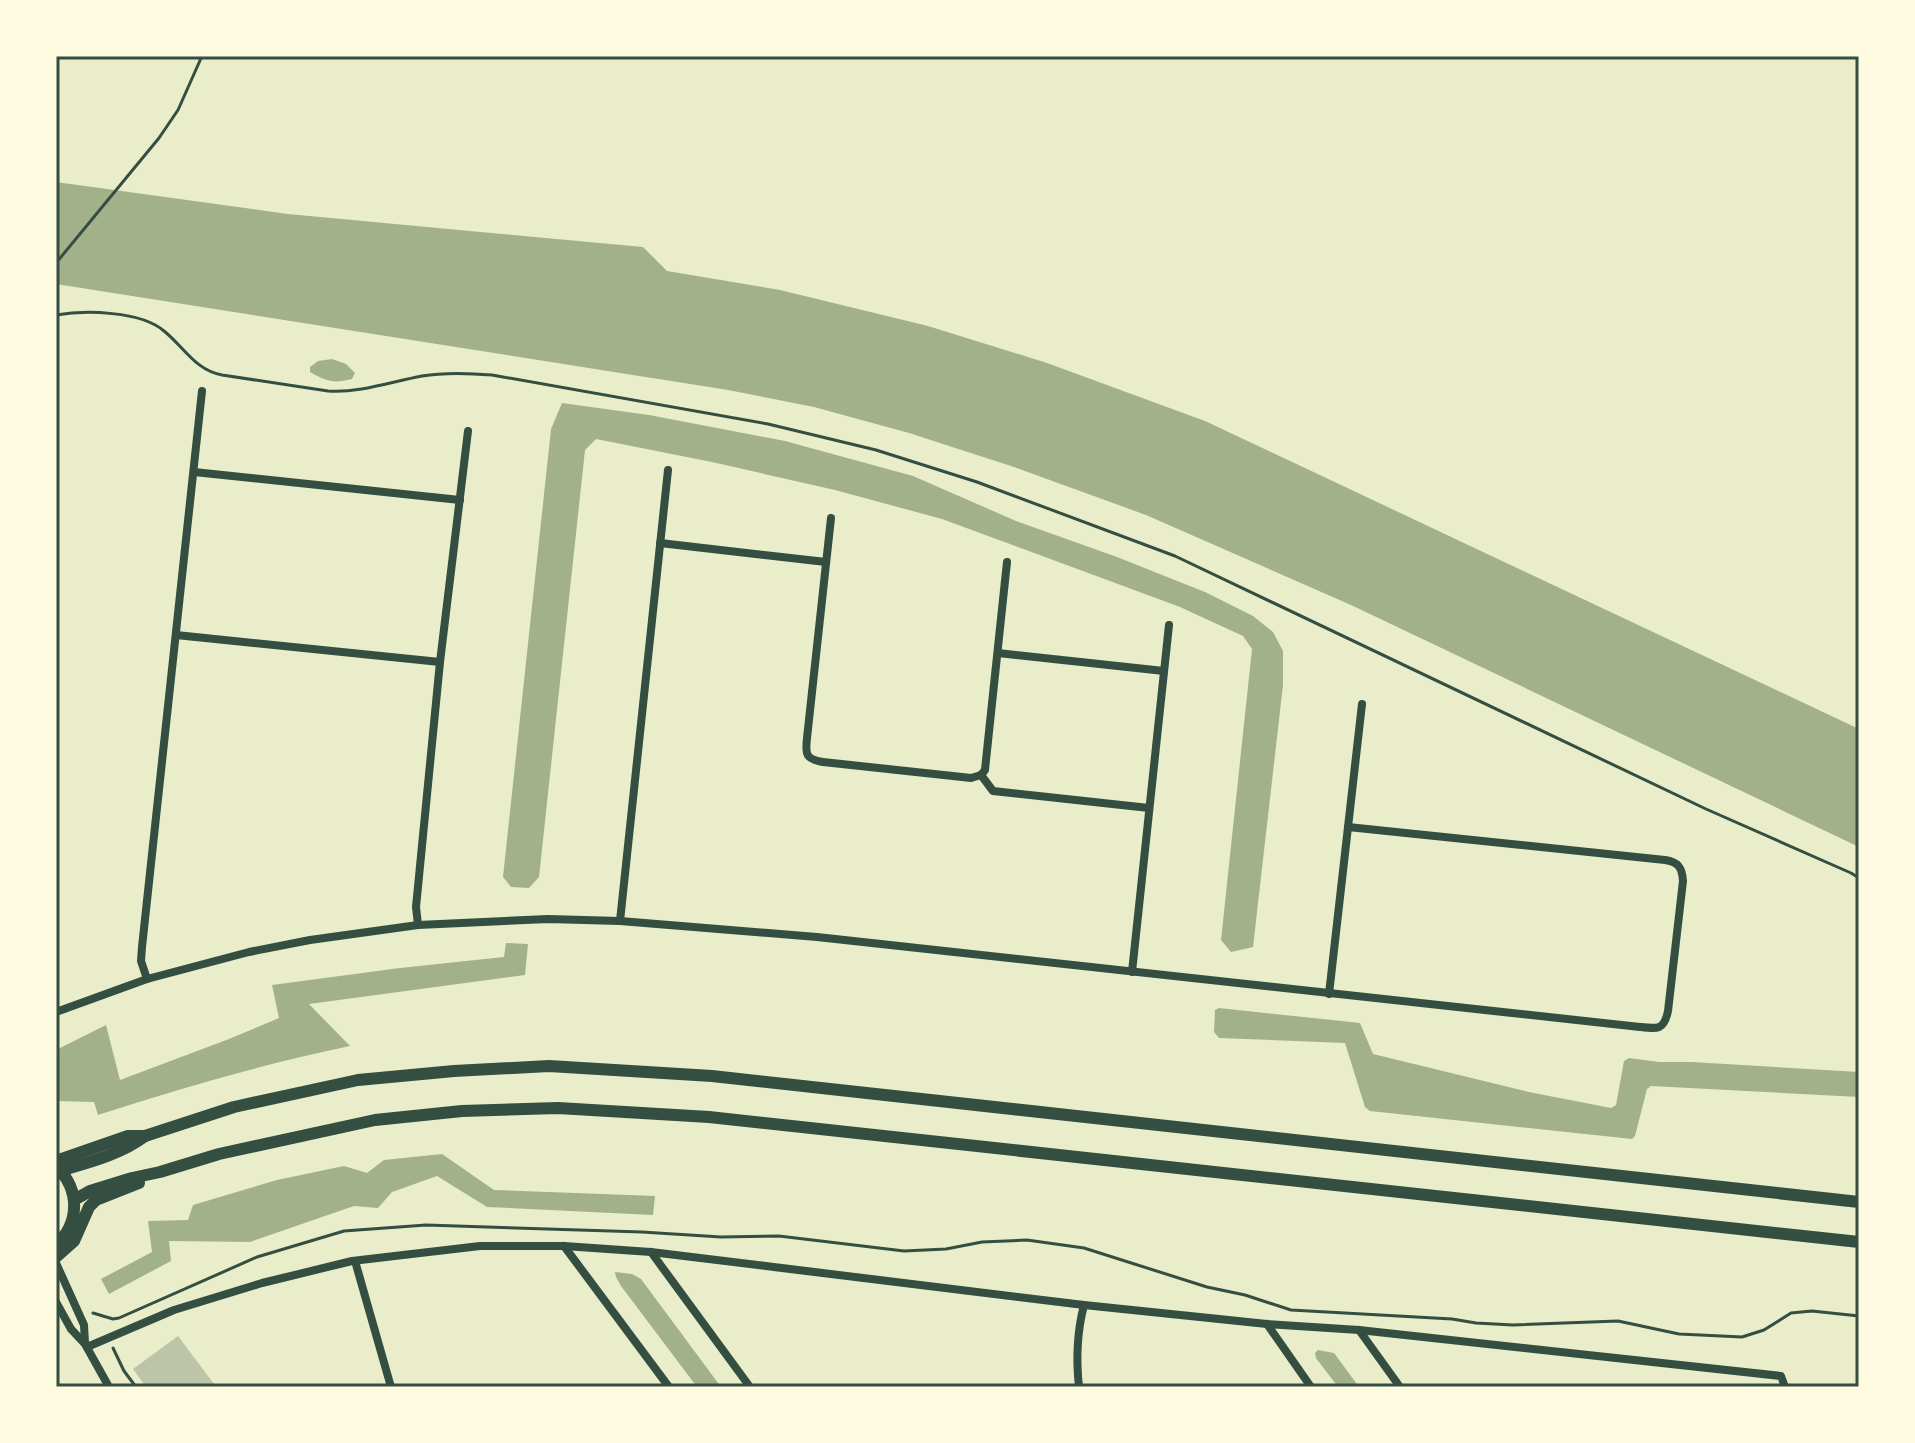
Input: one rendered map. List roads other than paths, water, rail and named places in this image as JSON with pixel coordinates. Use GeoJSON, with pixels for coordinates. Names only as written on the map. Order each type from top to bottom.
{"type":"FeatureCollection","features":[{"type":"Feature","properties":{"kind":"main road"},"geometry":{"type":"LineString","coordinates":[[57,1167],[74,1167],[133,1145],[145,1136],[255,1101],[358,1080],[549,1066],[712,1076],[1859,1202]]}},
{"type":"Feature","properties":{"kind":"main road"},"geometry":{"type":"LineString","coordinates":[[74,1200],[90,1191],[219,1154],[375,1120],[462,1111],[558,1108],[709,1117],[1859,1242]]}},
{"type":"Feature","properties":{"kind":"main road"},"geometry":{"type":"LineString","coordinates":[[56,1245],[72,1224],[74,1200],[72,1189],[57,1167]]}},
{"type":"Feature","properties":{"kind":"main road"},"geometry":{"type":"LineString","coordinates":[[56,1260],[74,1241],[89,1207],[96,1200],[160,1172]]}},
{"type":"Feature","properties":{"kind":"street"},"geometry":{"type":"LineString","coordinates":[[147,979],[141,961],[202,391]]}},
{"type":"Feature","properties":{"kind":"street"},"geometry":{"type":"LineString","coordinates":[[418,925],[416,907],[440,662],[468,431]]}},
{"type":"Feature","properties":{"kind":"street"},"geometry":{"type":"LineString","coordinates":[[620,921],[668,470]]}},
{"type":"Feature","properties":{"kind":"street"},"geometry":{"type":"LineString","coordinates":[[194,472],[460,500]]}},
{"type":"Feature","properties":{"kind":"street"},"geometry":{"type":"LineString","coordinates":[[831,518],[806,747],[808,756],[817,761],[962,777],[981,775],[985,770],[1007,562]]}},
{"type":"Feature","properties":{"kind":"street"},"geometry":{"type":"LineString","coordinates":[[660,543],[826,562]]}},
{"type":"Feature","properties":{"kind":"street"},"geometry":{"type":"LineString","coordinates":[[1132,972],[1169,625]]}},
{"type":"Feature","properties":{"kind":"street"},"geometry":{"type":"LineString","coordinates":[[176,635],[440,662]]}},
{"type":"Feature","properties":{"kind":"street"},"geometry":{"type":"LineString","coordinates":[[998,653],[1164,671]]}},
{"type":"Feature","properties":{"kind":"street"},"geometry":{"type":"LineString","coordinates":[[1329,994],[1362,704]]}},
{"type":"Feature","properties":{"kind":"street"},"geometry":{"type":"LineString","coordinates":[[981,775],[993,791],[1149,808]]}},
{"type":"Feature","properties":{"kind":"street"},"geometry":{"type":"LineString","coordinates":[[56,1012],[147,979],[271,948],[337,936],[418,925],[505,920],[620,921],[817,937],[1640,1027],[1662,1026],[1668,1011],[1683,881],[1682,869],[1678,865],[1665,860],[1348,827]]}},
{"type":"Feature","properties":{"kind":"street"},"geometry":{"type":"LineString","coordinates":[[86,1345],[188,1306],[262,1283],[355,1261],[480,1246],[564,1246],[651,1252],[1084,1305],[1359,1330],[1781,1376],[1785,1387]]}},
{"type":"Feature","properties":{"kind":"street"},"geometry":{"type":"LineString","coordinates":[[564,1246],[669,1387]]}},
{"type":"Feature","properties":{"kind":"street"},"geometry":{"type":"LineString","coordinates":[[651,1252],[750,1387]]}},
{"type":"Feature","properties":{"kind":"street"},"geometry":{"type":"LineString","coordinates":[[56,1260],[84,1325],[86,1345]]}},
{"type":"Feature","properties":{"kind":"street"},"geometry":{"type":"LineString","coordinates":[[355,1261],[391,1387]]}},
{"type":"Feature","properties":{"kind":"street"},"geometry":{"type":"LineString","coordinates":[[56,1302],[71,1329],[86,1345],[109,1387]]}},
{"type":"Feature","properties":{"kind":"street"},"geometry":{"type":"LineString","coordinates":[[1079,1387],[1079,1326],[1084,1305]]}},
{"type":"Feature","properties":{"kind":"street"},"geometry":{"type":"LineString","coordinates":[[1267,1324],[1311,1387]]}},
{"type":"Feature","properties":{"kind":"street"},"geometry":{"type":"LineString","coordinates":[[1359,1330],[1400,1387]]}}]}
